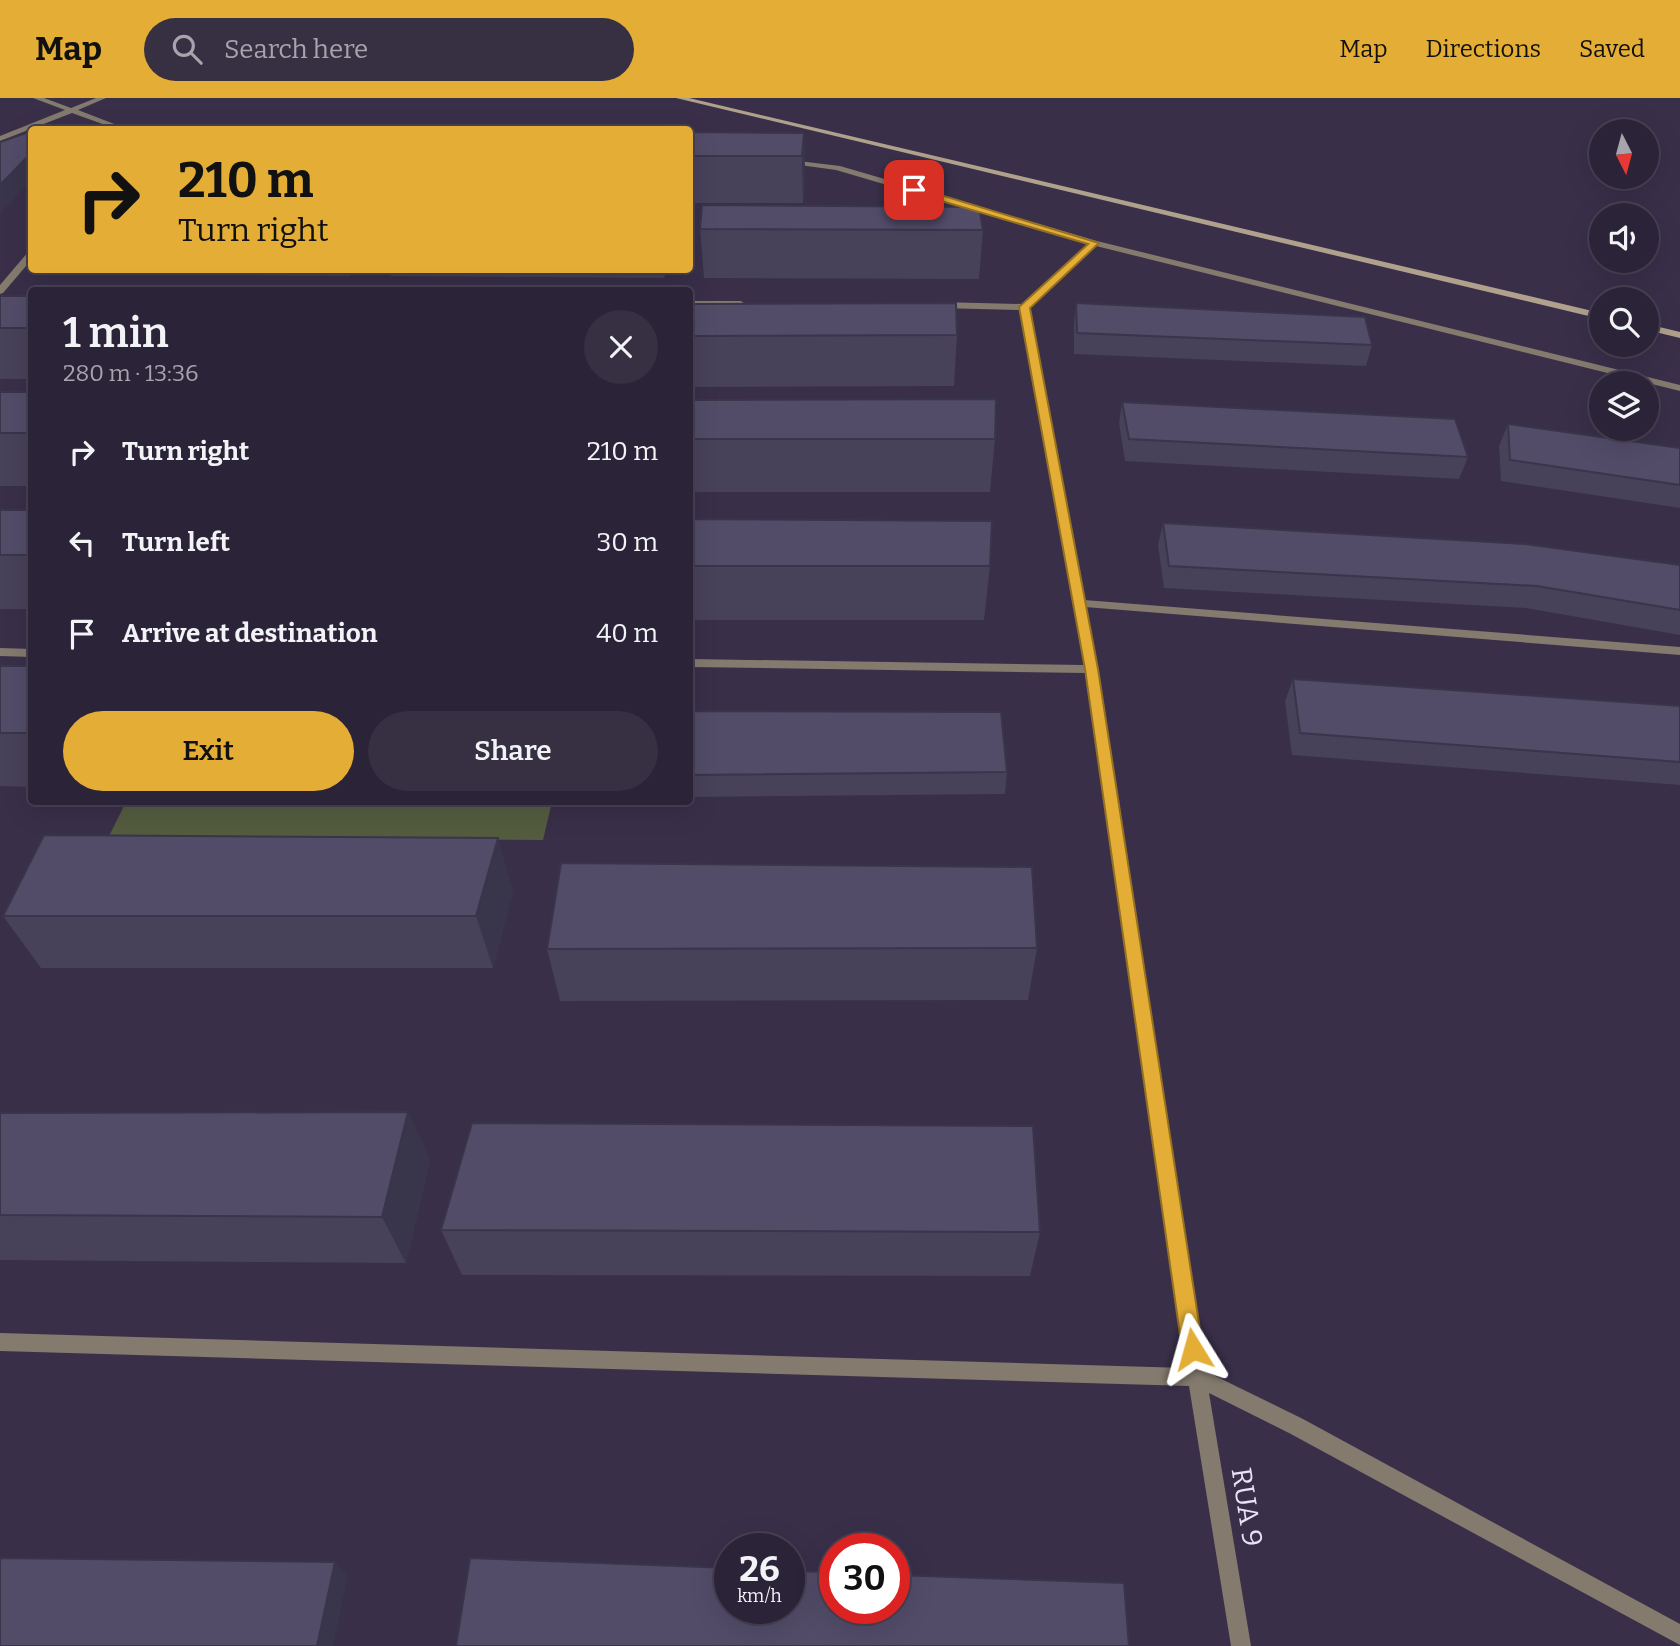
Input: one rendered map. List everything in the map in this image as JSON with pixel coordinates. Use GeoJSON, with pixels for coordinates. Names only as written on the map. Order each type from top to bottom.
{"type":"FeatureCollection","features":[{"type":"Feature","properties":{"kind":"street"},"geometry":{"type":"LineString","coordinates":[[37,98],[75,109],[117,126]]}},
{"type":"Feature","properties":{"kind":"street"},"geometry":{"type":"LineString","coordinates":[[32,126],[102,98]]}},
{"type":"Feature","properties":{"kind":"street"},"geometry":{"type":"LineString","coordinates":[[680,98],[1589,313]]}},
{"type":"Feature","properties":{"kind":"street"},"geometry":{"type":"LineString","coordinates":[[0,139],[28,128]]}},
{"type":"Feature","properties":{"kind":"street"},"geometry":{"type":"LineString","coordinates":[[779,160],[837,167],[1094,243],[1680,388]]}},
{"type":"Feature","properties":{"kind":"street"},"geometry":{"type":"LineString","coordinates":[[918,305],[1024,307],[1094,243]]}},
{"type":"Feature","properties":{"kind":"street"},"geometry":{"type":"LineString","coordinates":[[0,290],[28,258]]}},
{"type":"Feature","properties":{"kind":"street"},"geometry":{"type":"LineString","coordinates":[[693,304],[757,304]]}},
{"type":"Feature","properties":{"kind":"street","name":"RUA 9"},"geometry":{"type":"LineString","coordinates":[[1024,307],[1091,669],[1197,1377],[1241,1646]]}},
{"type":"Feature","properties":{"kind":"street"},"geometry":{"type":"LineString","coordinates":[[1659,330],[1680,335]]}},
{"type":"Feature","properties":{"kind":"street"},"geometry":{"type":"LineString","coordinates":[[1078,603],[1680,651]]}},
{"type":"Feature","properties":{"kind":"street"},"geometry":{"type":"LineString","coordinates":[[0,652],[28,653]]}},
{"type":"Feature","properties":{"kind":"street"},"geometry":{"type":"LineString","coordinates":[[693,663],[1091,669]]}},
{"type":"Feature","properties":{"kind":"street"},"geometry":{"type":"LineString","coordinates":[[0,1342],[1197,1377],[1296,1426],[1680,1635]]}},
{"type":"Feature","properties":{"kind":"green space"},"geometry":{"type":"Polygon","coordinates":[[[124,805],[551,805],[543,840],[109,836],[124,805]]]}},
{"type":"Feature","properties":{"kind":"building"},"geometry":{"type":"Polygon","coordinates":[[[693,132],[804,133],[802,156],[693,156],[693,132]]]}},
{"type":"Feature","properties":{"kind":"building"},"geometry":{"type":"Polygon","coordinates":[[[28,134],[28,156],[0,185],[0,142],[28,134]]]}},
{"type":"Feature","properties":{"kind":"building"},"geometry":{"type":"Polygon","coordinates":[[[702,205],[979,207],[983,230],[700,229],[702,205]]]}},
{"type":"Feature","properties":{"kind":"building"},"geometry":{"type":"Polygon","coordinates":[[[0,296],[28,296],[28,328],[0,328],[0,296]]]}},
{"type":"Feature","properties":{"kind":"building"},"geometry":{"type":"Polygon","coordinates":[[[956,303],[957,335],[693,336],[693,304],[956,303]]]}},
{"type":"Feature","properties":{"kind":"building"},"geometry":{"type":"Polygon","coordinates":[[[1076,303],[1365,317],[1372,345],[1077,333],[1076,303]]]}},
{"type":"Feature","properties":{"kind":"building"},"geometry":{"type":"Polygon","coordinates":[[[0,392],[28,392],[28,433],[0,433],[0,392]]]}},
{"type":"Feature","properties":{"kind":"building"},"geometry":{"type":"Polygon","coordinates":[[[996,399],[995,439],[693,439],[693,400],[996,399]]]}},
{"type":"Feature","properties":{"kind":"building"},"geometry":{"type":"Polygon","coordinates":[[[1122,402],[1455,419],[1468,457],[1129,439],[1122,402]]]}},
{"type":"Feature","properties":{"kind":"building"},"geometry":{"type":"Polygon","coordinates":[[[1508,424],[1589,435],[1589,441],[1630,441],[1680,448],[1680,485],[1510,460],[1508,424]]]}},
{"type":"Feature","properties":{"kind":"building"},"geometry":{"type":"Polygon","coordinates":[[[0,510],[28,510],[28,555],[0,555],[0,510]]]}},
{"type":"Feature","properties":{"kind":"building"},"geometry":{"type":"Polygon","coordinates":[[[693,519],[992,521],[990,566],[693,566],[693,519]]]}},
{"type":"Feature","properties":{"kind":"building"},"geometry":{"type":"Polygon","coordinates":[[[1163,523],[1525,544],[1680,565],[1680,610],[1537,586],[1169,566],[1163,523]]]}},
{"type":"Feature","properties":{"kind":"building"},"geometry":{"type":"Polygon","coordinates":[[[0,666],[28,666],[28,733],[0,733],[0,666]]]}},
{"type":"Feature","properties":{"kind":"building"},"geometry":{"type":"Polygon","coordinates":[[[1293,679],[1680,706],[1680,762],[1300,733],[1293,679]]]}},
{"type":"Feature","properties":{"kind":"building"},"geometry":{"type":"Polygon","coordinates":[[[693,711],[1001,712],[1007,772],[693,775],[693,711]]]}},
{"type":"Feature","properties":{"kind":"building"},"geometry":{"type":"Polygon","coordinates":[[[44,835],[498,838],[476,916],[3,916],[44,835]]]}},
{"type":"Feature","properties":{"kind":"building"},"geometry":{"type":"Polygon","coordinates":[[[561,863],[1032,867],[1037,948],[547,949],[561,863]]]}},
{"type":"Feature","properties":{"kind":"building"},"geometry":{"type":"Polygon","coordinates":[[[408,1112],[382,1217],[0,1215],[0,1113],[408,1112]]]}},
{"type":"Feature","properties":{"kind":"building"},"geometry":{"type":"Polygon","coordinates":[[[472,1123],[1033,1126],[1040,1232],[441,1230],[472,1123]]]}},
{"type":"Feature","properties":{"kind":"building"},"geometry":{"type":"Polygon","coordinates":[[[0,1558],[335,1562],[317,1646],[0,1646],[0,1558]]]}},
{"type":"Feature","properties":{"kind":"building"},"geometry":{"type":"Polygon","coordinates":[[[470,1558],[714,1567],[714,1624],[805,1624],[805,1571],[819,1572],[819,1624],[910,1624],[910,1576],[1124,1583],[1129,1646],[456,1646],[470,1558]]]}},
{"type":"Feature","properties":{"kind":"route"},"geometry":{"type":"LineString","coordinates":[[914,190],[1094,243],[1024,307],[1091,669],[1193,1349]]}}]}
